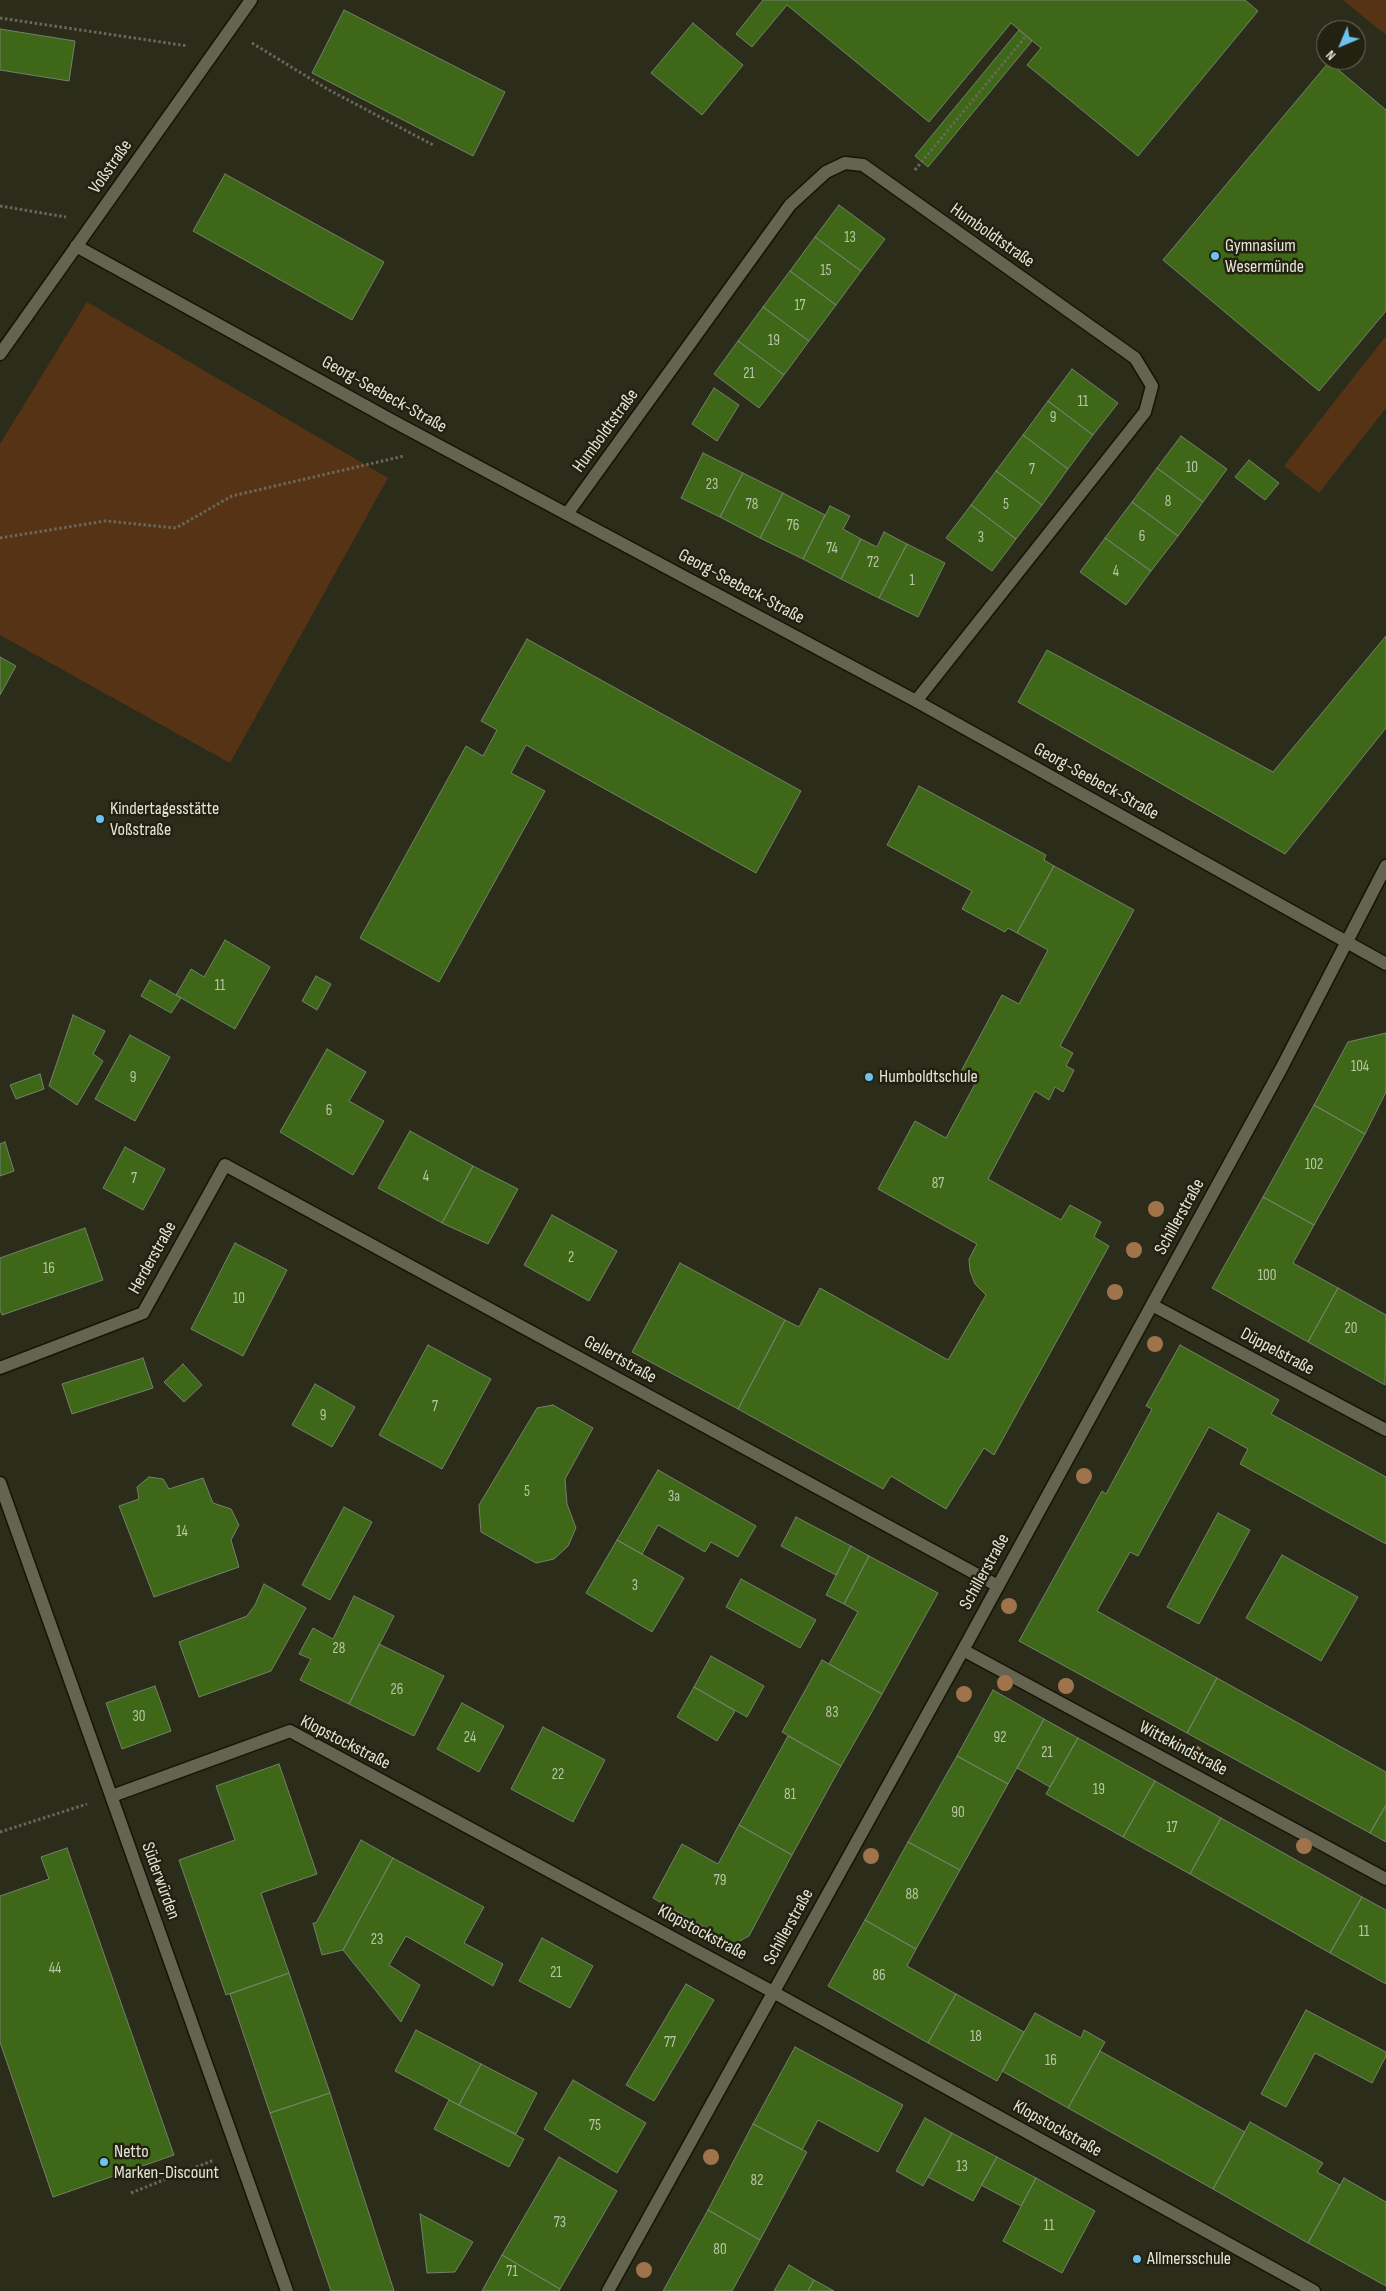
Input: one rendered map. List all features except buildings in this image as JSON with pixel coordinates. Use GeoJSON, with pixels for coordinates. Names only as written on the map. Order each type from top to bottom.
{"type":"FeatureCollection","features":[{"type":"Feature","properties":{"kind":"street","name":"Voßstraße"},"geometry":{"type":"LineString","coordinates":[[0,354],[251,0]]}},
{"type":"Feature","properties":{"kind":"street","name":"Humboldtstraße"},"geometry":{"type":"LineString","coordinates":[[567,514],[790,205],[826,172],[845,163],[863,166],[1135,358],[1152,386],[1145,412],[916,701]]}},
{"type":"Feature","properties":{"kind":"street","name":"Georg-Seebeck-Straße"},"geometry":{"type":"LineString","coordinates":[[76,246],[443,448],[916,701],[1386,964]]}},
{"type":"Feature","properties":{"kind":"street","name":"Schillerstraße"},"geometry":{"type":"LineString","coordinates":[[608,2291],[1152,1305],[1285,1061],[1386,866]]}},
{"type":"Feature","properties":{"kind":"street","name":"Herderstraße"},"geometry":{"type":"LineString","coordinates":[[0,1368],[143,1313],[225,1165]]}},
{"type":"Feature","properties":{"kind":"street","name":"Gellertstraße"},"geometry":{"type":"LineString","coordinates":[[225,1165],[998,1586]]}},
{"type":"Feature","properties":{"kind":"street","name":"Düppelstraße"},"geometry":{"type":"LineString","coordinates":[[1152,1305],[1386,1430]]}},
{"type":"Feature","properties":{"kind":"street","name":"Süderwürden"},"geometry":{"type":"LineString","coordinates":[[0,1483],[287,2291]]}},
{"type":"Feature","properties":{"kind":"street","name":"Wittekindstraße"},"geometry":{"type":"LineString","coordinates":[[963,1650],[1386,1879]]}},
{"type":"Feature","properties":{"kind":"street","name":"Klopstockstraße"},"geometry":{"type":"LineString","coordinates":[[112,1796],[290,1731],[773,1992],[1314,2291]]}},
{"type":"Feature","properties":{"kind":"path"},"geometry":{"type":"LineString","coordinates":[[0,18],[216,50]]}},
{"type":"Feature","properties":{"kind":"path"},"geometry":{"type":"LineString","coordinates":[[230,30],[329,90],[435,146]]}},
{"type":"Feature","properties":{"kind":"path"},"geometry":{"type":"LineString","coordinates":[[899,191],[1026,36]]}},
{"type":"Feature","properties":{"kind":"path"},"geometry":{"type":"LineString","coordinates":[[0,206],[93,222]]}},
{"type":"Feature","properties":{"kind":"path"},"geometry":{"type":"LineString","coordinates":[[0,538],[105,521],[176,528],[232,496],[443,448]]}},
{"type":"Feature","properties":{"kind":"path"},"geometry":{"type":"LineString","coordinates":[[0,1832],[112,1796]]}},
{"type":"Feature","properties":{"kind":"path"},"geometry":{"type":"LineString","coordinates":[[131,2193],[237,2151]]}},
{"type":"Feature","properties":{"kind":"shaded area"},"geometry":{"type":"Polygon","coordinates":[[[1343,0],[1386,0],[1386,35],[1343,0]]]}},
{"type":"Feature","properties":{"kind":"shaded area"},"geometry":{"type":"Polygon","coordinates":[[[87,302],[388,478],[230,763],[0,635],[0,444],[87,302]]]}},
{"type":"Feature","properties":{"kind":"shaded area"},"geometry":{"type":"Polygon","coordinates":[[[1386,336],[1386,408],[1319,493],[1284,466],[1386,336]]]}},
{"type":"Feature","properties":{"kind":"place","name":"Gymnasium Wesermünde"},"geometry":{"type":"Point","coordinates":[1215,256]}},
{"type":"Feature","properties":{"kind":"place","name":"Kindertagesstätte Voßstraße"},"geometry":{"type":"Point","coordinates":[100,819]}},
{"type":"Feature","properties":{"kind":"place","name":"Humboldtschule"},"geometry":{"type":"Point","coordinates":[869,1077]}},
{"type":"Feature","properties":{"kind":"place","name":"Netto Marken-Discount"},"geometry":{"type":"Point","coordinates":[104,2162]}},
{"type":"Feature","properties":{"kind":"place","name":"Allmersschule"},"geometry":{"type":"Point","coordinates":[1137,2259]}}]}
